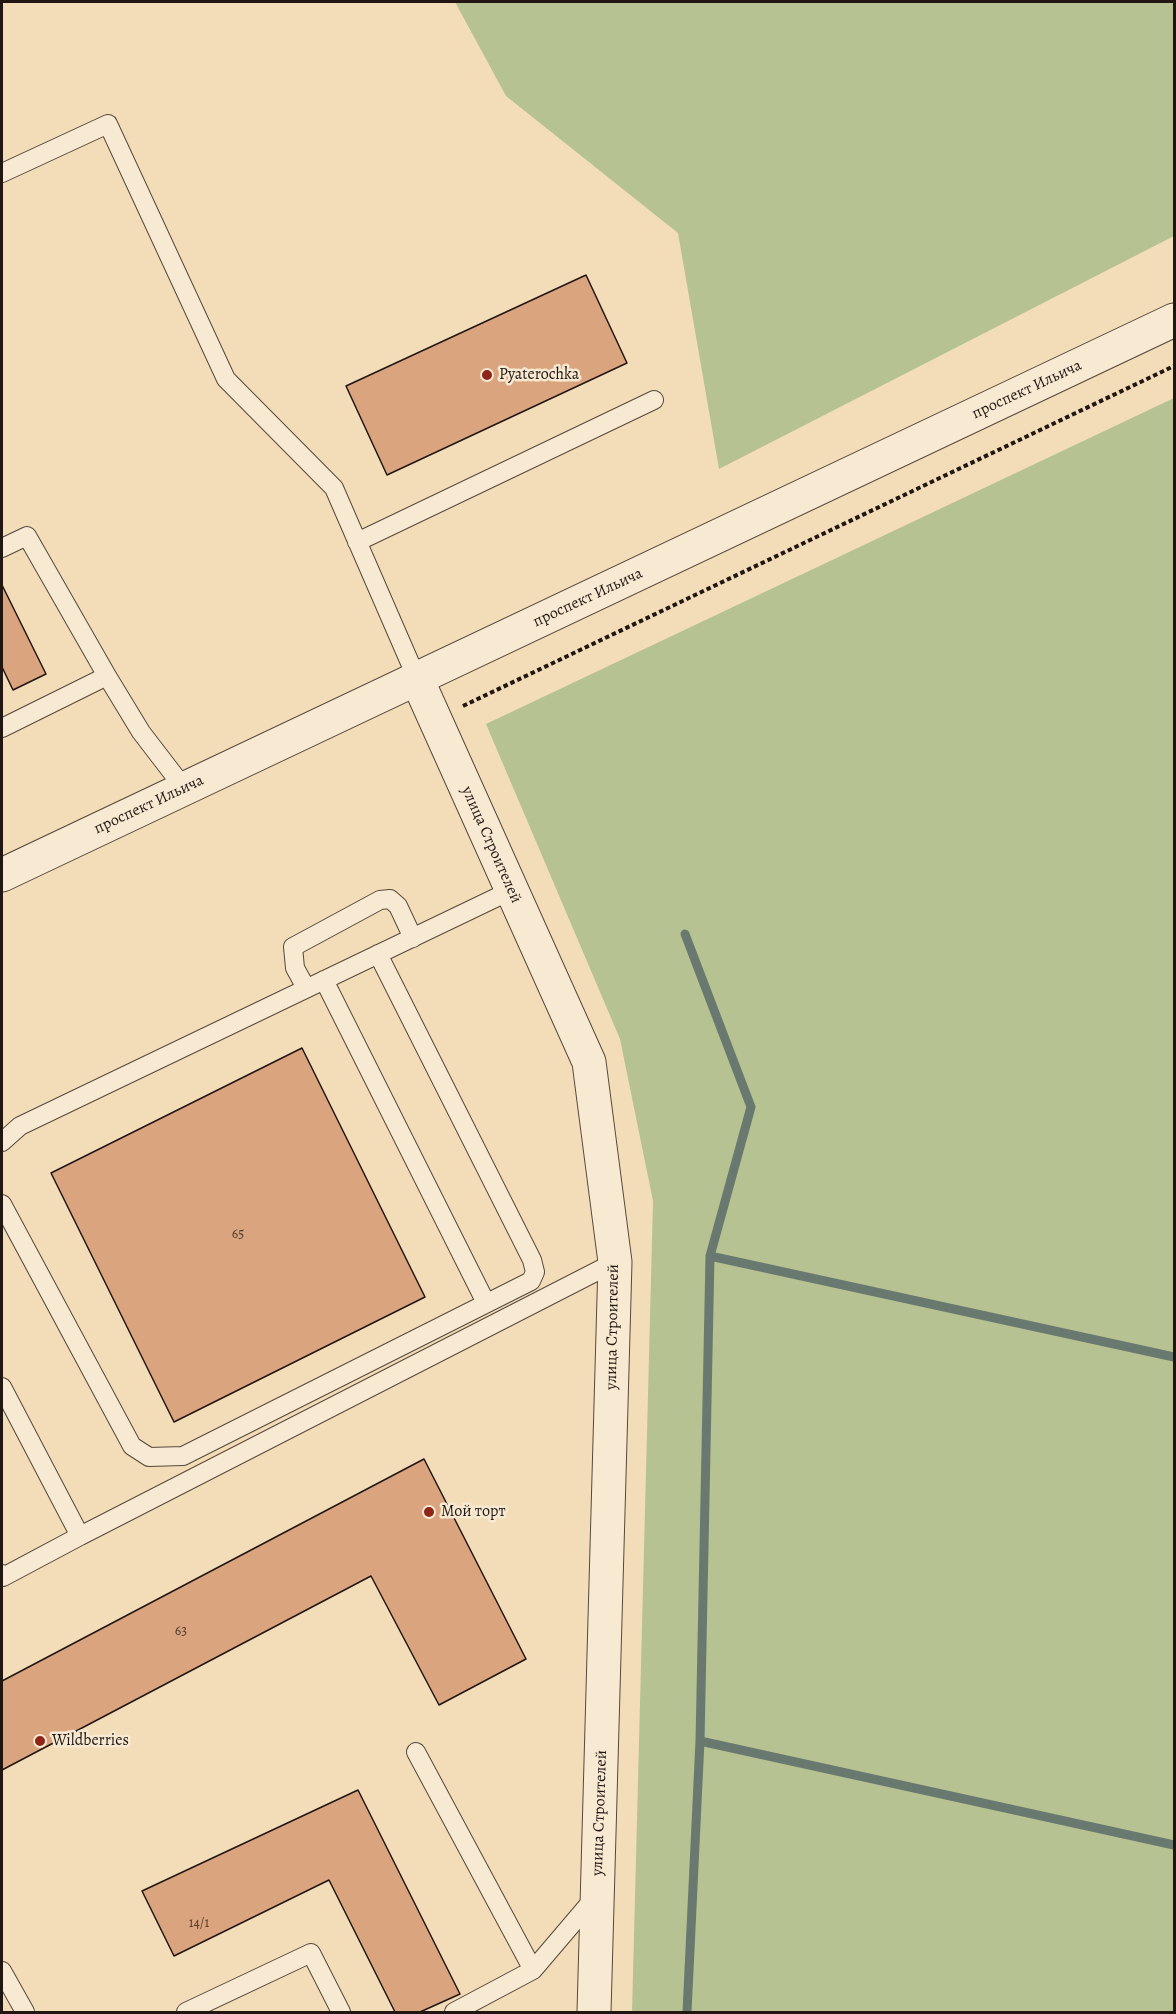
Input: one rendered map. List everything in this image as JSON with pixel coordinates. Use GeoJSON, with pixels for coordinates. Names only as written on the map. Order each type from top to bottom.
{"type":"FeatureCollection","features":[{"type":"Feature","properties":{"kind":"street","name":"проспект Ильича"},"geometry":{"type":"LineString","coordinates":[[2,875],[1174,320]]}},
{"type":"Feature","properties":{"kind":"street","name":"улица Строителей"},"geometry":{"type":"LineString","coordinates":[[417,679],[589,1062],[615,1262],[594,2013]]}},
{"type":"Feature","properties":{"kind":"lane"},"geometry":{"type":"LineString","coordinates":[[2,173],[108,124],[226,379],[334,488],[417,679]]}},
{"type":"Feature","properties":{"kind":"lane"},"geometry":{"type":"LineString","coordinates":[[357,542],[654,400]]}},
{"type":"Feature","properties":{"kind":"lane"},"geometry":{"type":"LineString","coordinates":[[2,548],[27,536],[141,732],[184,788]]}},
{"type":"Feature","properties":{"kind":"lane"},"geometry":{"type":"LineString","coordinates":[[2,728],[107,675]]}},
{"type":"Feature","properties":{"kind":"lane"},"geometry":{"type":"LineString","coordinates":[[2,1142],[20,1126],[512,890]]}},
{"type":"Feature","properties":{"kind":"lane"},"geometry":{"type":"LineString","coordinates":[[306,988],[295,969],[293,947],[380,900],[390,900],[398,906],[413,938]]}},
{"type":"Feature","properties":{"kind":"lane"},"geometry":{"type":"LineString","coordinates":[[2,1203],[132,1446],[149,1457],[183,1456],[531,1281],[535,1272],[532,1260],[378,954]]}},
{"type":"Feature","properties":{"kind":"lane"},"geometry":{"type":"LineString","coordinates":[[324,980],[486,1303]]}},
{"type":"Feature","properties":{"kind":"lane"},"geometry":{"type":"LineString","coordinates":[[2,1574],[3,1577],[615,1262]]}},
{"type":"Feature","properties":{"kind":"lane"},"geometry":{"type":"LineString","coordinates":[[2,1388],[80,1536]]}},
{"type":"Feature","properties":{"kind":"lane"},"geometry":{"type":"LineString","coordinates":[[416,1752],[532,1970]]}},
{"type":"Feature","properties":{"kind":"lane"},"geometry":{"type":"LineString","coordinates":[[454,2013],[532,1970],[597,1895]]}},
{"type":"Feature","properties":{"kind":"lane"},"geometry":{"type":"LineString","coordinates":[[186,2013],[310,1953],[341,2013]]}},
{"type":"Feature","properties":{"kind":"lane"},"geometry":{"type":"LineString","coordinates":[[2,1971],[25,2013]]}},
{"type":"Feature","properties":{"kind":"path"},"geometry":{"type":"LineString","coordinates":[[435,720],[1174,366]]}},
{"type":"Feature","properties":{"kind":"green space"},"geometry":{"type":"Polygon","coordinates":[[[455,2],[1174,2],[1174,236],[719,469],[678,233],[506,96],[455,2]]]}},
{"type":"Feature","properties":{"kind":"green space"},"geometry":{"type":"Polygon","coordinates":[[[1174,398],[1174,2012],[632,2012],[653,1201],[620,1039],[486,724],[1174,398]]]}},
{"type":"Feature","properties":{"kind":"building","name":"Pyaterochka"},"geometry":{"type":"Polygon","coordinates":[[[586,275],[627,363],[387,475],[346,386],[586,275]]]}},
{"type":"Feature","properties":{"kind":"building"},"geometry":{"type":"Polygon","coordinates":[[[2,585],[46,674],[13,690],[2,667],[2,585]]]}},
{"type":"Feature","properties":{"kind":"building"},"geometry":{"type":"Polygon","coordinates":[[[302,1048],[425,1297],[174,1422],[51,1173],[302,1048]]]}},
{"type":"Feature","properties":{"kind":"building"},"geometry":{"type":"Polygon","coordinates":[[[424,1459],[526,1659],[439,1705],[371,1576],[2,1770],[2,1681],[424,1459]]]}},
{"type":"Feature","properties":{"kind":"building"},"geometry":{"type":"Polygon","coordinates":[[[358,1790],[460,1994],[420,2012],[395,2012],[329,1880],[174,1956],[142,1891],[358,1790]]]}},
{"type":"Feature","properties":{"kind":"waterway"},"geometry":{"type":"LineString","coordinates":[[685,934],[751,1107],[710,1256],[700,1741],[687,2012]]}},
{"type":"Feature","properties":{"kind":"waterway"},"geometry":{"type":"LineString","coordinates":[[710,1256],[1174,1357]]}},
{"type":"Feature","properties":{"kind":"waterway"},"geometry":{"type":"LineString","coordinates":[[700,1741],[1174,1845]]}},
{"type":"Feature","properties":{"kind":"place","name":"Pyaterochka"},"geometry":{"type":"Point","coordinates":[487,375]}},
{"type":"Feature","properties":{"kind":"place","name":"Мой торт"},"geometry":{"type":"Point","coordinates":[429,1512]}},
{"type":"Feature","properties":{"kind":"place","name":"Wildberries"},"geometry":{"type":"Point","coordinates":[40,1741]}}]}
